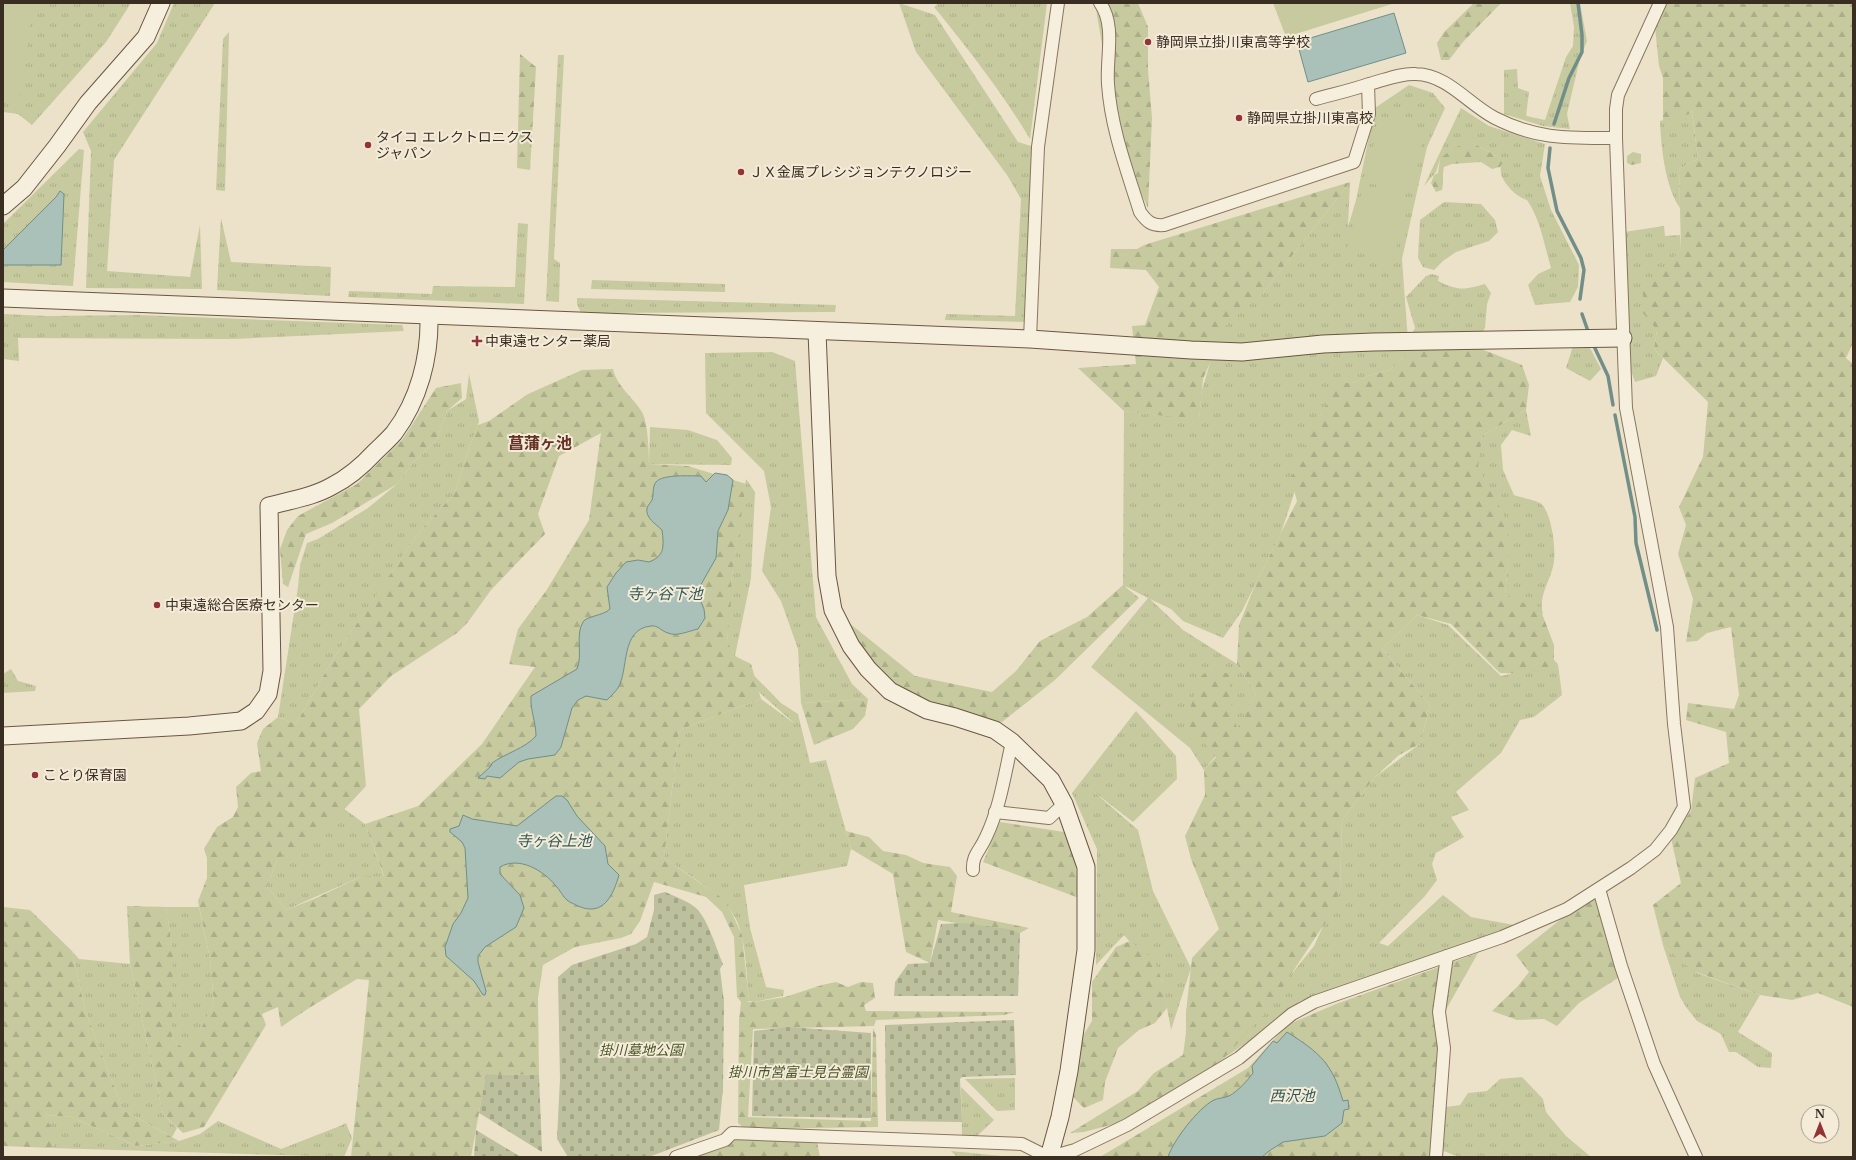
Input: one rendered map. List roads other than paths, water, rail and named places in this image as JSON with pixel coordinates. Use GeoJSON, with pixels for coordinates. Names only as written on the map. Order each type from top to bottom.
{"type":"FeatureCollection","features":[{"type":"Feature","properties":{"kind":"street"},"geometry":{"type":"LineString","coordinates":[[3,206],[24,188],[88,103],[146,37],[161,3]]}},
{"type":"Feature","properties":{"kind":"street"},"geometry":{"type":"LineString","coordinates":[[1030,339],[1038,147],[1058,3]]}},
{"type":"Feature","properties":{"kind":"street"},"geometry":{"type":"LineString","coordinates":[[1100,3],[1104,9],[1108,24],[1108,82],[1114,131],[1140,212],[1146,221],[1154,226],[1164,225],[1354,162],[1369,114],[1368,85]]}},
{"type":"Feature","properties":{"kind":"street"},"geometry":{"type":"LineString","coordinates":[[676,1157],[726,1140],[732,1133],[1022,1144],[1049,1157],[1075,1150],[1127,1125],[1239,1058],[1292,1014],[1314,1002],[1502,937],[1567,909],[1631,868],[1655,850],[1671,830],[1684,807],[1674,724],[1667,627],[1626,408],[1622,338],[1616,109],[1618,95],[1660,3]]}},
{"type":"Feature","properties":{"kind":"street"},"geometry":{"type":"LineString","coordinates":[[1316,99],[1399,75],[1417,74],[1431,76],[1445,83],[1493,117],[1520,130],[1542,136],[1616,138]]}},
{"type":"Feature","properties":{"kind":"street"},"geometry":{"type":"LineString","coordinates":[[3,298],[429,316],[537,319],[817,332],[1030,339],[1242,352],[1323,344],[1373,342],[1622,338]]}},
{"type":"Feature","properties":{"kind":"street"},"geometry":{"type":"LineString","coordinates":[[3,736],[189,726],[241,721],[256,711],[268,694],[272,671],[269,506],[319,492],[333,486],[365,463],[393,434],[403,419],[423,372],[427,351],[429,316]]}},
{"type":"Feature","properties":{"kind":"street"},"geometry":{"type":"LineString","coordinates":[[817,332],[827,576],[832,610],[851,646],[868,669],[890,691],[927,710],[995,730],[1012,742],[1052,780],[1064,804],[1086,867],[1086,950],[1070,1071],[1049,1157]]}},
{"type":"Feature","properties":{"kind":"street"},"geometry":{"type":"LineString","coordinates":[[973,870],[972,861],[986,837],[995,812],[1012,742]]}},
{"type":"Feature","properties":{"kind":"street"},"geometry":{"type":"LineString","coordinates":[[995,812],[1049,818],[1064,804]]}},
{"type":"Feature","properties":{"kind":"street"},"geometry":{"type":"LineString","coordinates":[[1599,889],[1654,1064],[1696,1157]]}},
{"type":"Feature","properties":{"kind":"street"},"geometry":{"type":"LineString","coordinates":[[1436,1157],[1444,1048],[1439,1012],[1447,956]]}},
{"type":"Feature","properties":{"kind":"water"},"geometry":{"type":"Polygon","coordinates":[[[1394,13],[1406,53],[1308,82],[1297,42],[1394,13]]]}},
{"type":"Feature","properties":{"kind":"water"},"geometry":{"type":"Polygon","coordinates":[[[60,191],[64,194],[61,265],[3,265],[3,250],[56,197],[60,191]]]}},
{"type":"Feature","properties":{"kind":"water","name":"寺ヶ谷下池"},"geometry":{"type":"Polygon","coordinates":[[[715,473],[727,475],[733,480],[728,510],[718,531],[716,558],[699,588],[699,597],[704,609],[705,618],[698,629],[683,633],[671,634],[653,626],[641,629],[634,634],[630,642],[618,688],[607,700],[586,696],[578,700],[572,708],[561,747],[555,755],[528,759],[519,762],[500,778],[487,776],[485,779],[478,778],[491,766],[492,763],[520,748],[536,736],[531,706],[531,696],[577,669],[579,663],[579,639],[583,622],[610,609],[607,587],[616,573],[626,562],[638,560],[649,562],[658,557],[661,553],[663,546],[662,530],[649,518],[647,512],[647,507],[652,500],[656,482],[659,479],[670,477],[701,476],[706,482],[715,473]]]}},
{"type":"Feature","properties":{"kind":"water","name":"寺ヶ谷上池"},"geometry":{"type":"Polygon","coordinates":[[[556,796],[562,796],[567,800],[577,816],[605,846],[608,864],[619,875],[617,883],[606,902],[600,907],[587,909],[568,901],[551,880],[530,866],[515,863],[500,867],[500,874],[520,895],[524,908],[516,927],[485,947],[478,956],[478,962],[486,991],[485,995],[483,995],[474,981],[446,956],[445,947],[453,924],[461,913],[468,898],[465,848],[462,842],[450,832],[450,829],[459,826],[463,815],[472,819],[517,826],[556,796]]]}},
{"type":"Feature","properties":{"kind":"water","name":"西沢池"},"geometry":{"type":"Polygon","coordinates":[[[1287,1032],[1308,1046],[1329,1068],[1339,1088],[1343,1101],[1348,1100],[1349,1109],[1344,1110],[1342,1123],[1325,1136],[1283,1142],[1262,1157],[1168,1157],[1175,1142],[1194,1117],[1214,1100],[1229,1096],[1239,1089],[1253,1073],[1252,1066],[1273,1041],[1277,1043],[1287,1032]]]}},
{"type":"Feature","properties":{"kind":"waterway"},"geometry":{"type":"LineString","coordinates":[[1554,124],[1569,78],[1582,52],[1582,35],[1578,3]]}},
{"type":"Feature","properties":{"kind":"waterway"},"geometry":{"type":"LineString","coordinates":[[1550,148],[1548,168],[1557,211],[1581,258],[1584,270],[1580,299]]}},
{"type":"Feature","properties":{"kind":"waterway"},"geometry":{"type":"LineString","coordinates":[[1582,314],[1589,334]]}},
{"type":"Feature","properties":{"kind":"waterway"},"geometry":{"type":"LineString","coordinates":[[1593,344],[1608,376],[1613,405]]}},
{"type":"Feature","properties":{"kind":"waterway"},"geometry":{"type":"LineString","coordinates":[[1615,415],[1635,517],[1636,543],[1657,630]]}},
{"type":"Feature","properties":{"kind":"place","name":"静岡県立掛川東高等学校"},"geometry":{"type":"Point","coordinates":[1148,42]}},
{"type":"Feature","properties":{"kind":"place","name":"静岡県立掛川東高校"},"geometry":{"type":"Point","coordinates":[1239,118]}},
{"type":"Feature","properties":{"kind":"place","name":"タイコ エレクトロニクス ジャパン"},"geometry":{"type":"Point","coordinates":[368,145]}},
{"type":"Feature","properties":{"kind":"place","name":"ＪＸ金属プレシジョンテクノロジー"},"geometry":{"type":"Point","coordinates":[741,172]}},
{"type":"Feature","properties":{"kind":"place","name":"中東遠センター薬局"},"geometry":{"type":"Point","coordinates":[477,341]}},
{"type":"Feature","properties":{"kind":"place","name":"中東遠総合医療センター"},"geometry":{"type":"Point","coordinates":[157,605]}},
{"type":"Feature","properties":{"kind":"place","name":"ことり保育園"},"geometry":{"type":"Point","coordinates":[35,775]}},
{"type":"Feature","properties":{"kind":"district","name":"菖蒲ヶ池"},"geometry":{"type":"Point","coordinates":[540,443]}},
{"type":"Feature","properties":{"kind":"park label","name":"掛川墓地公園"},"geometry":{"type":"Point","coordinates":[641,1050]}},
{"type":"Feature","properties":{"kind":"park label","name":"掛川市営富士見台霊園"},"geometry":{"type":"Point","coordinates":[798,1072]}}]}
